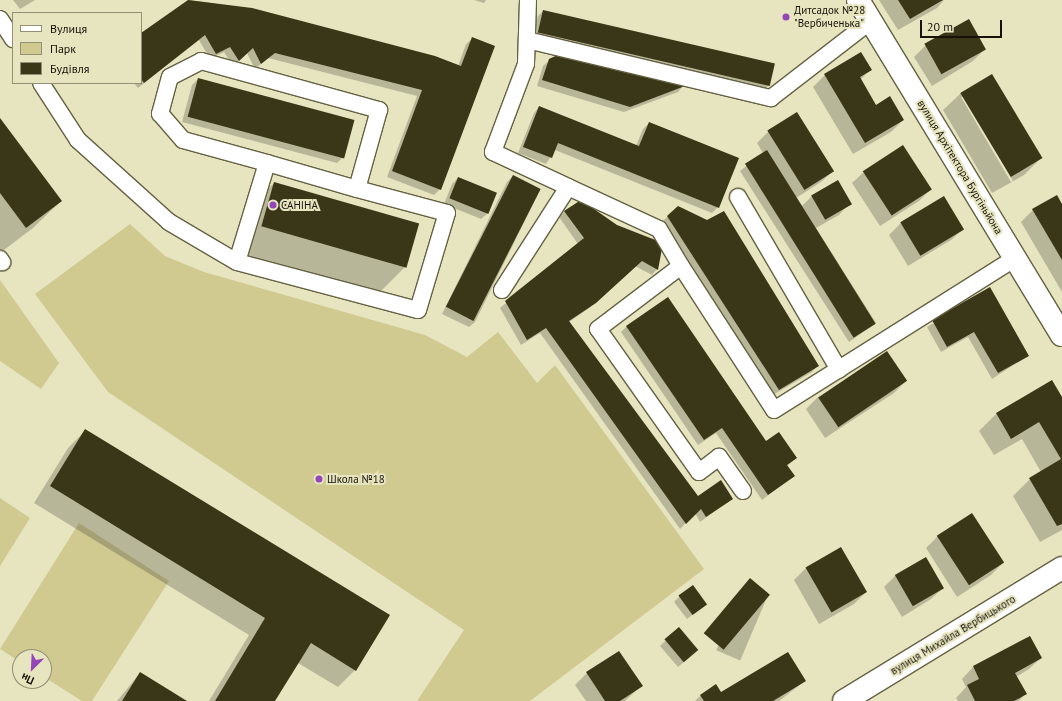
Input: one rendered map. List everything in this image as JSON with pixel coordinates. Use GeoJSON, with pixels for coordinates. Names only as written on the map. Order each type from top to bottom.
{"type":"FeatureCollection","features":[{"type":"Feature","properties":{"kind":"street","name":"вулиця Архітектора Бургіньйона"},"geometry":{"type":"LineString","coordinates":[[858,0],[872,20],[1062,335]]}},
{"type":"Feature","properties":{"kind":"street","name":"вулиця Михайла Вербицького"},"geometry":{"type":"LineString","coordinates":[[844,701],[1062,568]]}},
{"type":"Feature","properties":{"kind":"lane"},"geometry":{"type":"LineString","coordinates":[[528,0],[526,64],[493,152],[659,229],[681,266],[774,410],[1015,258]]}},
{"type":"Feature","properties":{"kind":"lane"},"geometry":{"type":"LineString","coordinates":[[0,19],[12,37]]}},
{"type":"Feature","properties":{"kind":"lane"},"geometry":{"type":"LineString","coordinates":[[527,40],[771,98],[872,20]]}},
{"type":"Feature","properties":{"kind":"lane"},"geometry":{"type":"LineString","coordinates":[[42,84],[84,145],[169,222],[237,262],[418,310],[447,213],[357,189],[183,140],[160,114],[170,77],[201,61],[379,110],[357,189]]}},
{"type":"Feature","properties":{"kind":"lane"},"geometry":{"type":"LineString","coordinates":[[237,262],[267,163]]}},
{"type":"Feature","properties":{"kind":"lane"},"geometry":{"type":"LineString","coordinates":[[502,290],[568,187]]}},
{"type":"Feature","properties":{"kind":"lane"},"geometry":{"type":"LineString","coordinates":[[738,197],[839,370]]}},
{"type":"Feature","properties":{"kind":"lane"},"geometry":{"type":"LineString","coordinates":[[681,266],[598,329],[699,472],[719,458],[743,491]]}},
{"type":"Feature","properties":{"kind":"green space"},"geometry":{"type":"Polygon","coordinates":[[[130,224],[165,256],[204,272],[425,335],[467,357],[498,332],[537,383],[555,365],[704,569],[530,701],[417,701],[464,630],[108,392],[35,294],[130,224]]]}},
{"type":"Feature","properties":{"kind":"green space"},"geometry":{"type":"Polygon","coordinates":[[[0,280],[59,363],[41,389],[0,361],[0,280]]]}},
{"type":"Feature","properties":{"kind":"green space"},"geometry":{"type":"Polygon","coordinates":[[[0,498],[30,518],[0,566],[0,498]]]}},
{"type":"Feature","properties":{"kind":"green space"},"geometry":{"type":"Polygon","coordinates":[[[79,523],[169,581],[92,701],[82,701],[52,682],[52,649],[12,649],[12,657],[0,649],[79,523]]]}},
{"type":"Feature","properties":{"kind":"building"},"geometry":{"type":"Polygon","coordinates":[[[188,0],[252,8],[435,56],[461,66],[472,37],[495,46],[441,190],[392,171],[422,90],[275,53],[261,64],[253,48],[239,61],[230,47],[216,54],[205,35],[144,83],[142,80],[142,32],[188,0]]]}},
{"type":"Feature","properties":{"kind":"building"},"geometry":{"type":"Polygon","coordinates":[[[898,0],[943,0],[910,19],[898,0]]]}},
{"type":"Feature","properties":{"kind":"building"},"geometry":{"type":"Polygon","coordinates":[[[543,10],[775,64],[770,86],[538,32],[543,10]]]}},
{"type":"Feature","properties":{"kind":"building"},"geometry":{"type":"Polygon","coordinates":[[[969,19],[986,50],[941,74],[924,44],[969,19]]]}},
{"type":"Feature","properties":{"kind":"building"},"geometry":{"type":"Polygon","coordinates":[[[564,52],[661,77],[685,86],[630,107],[542,80],[549,59],[564,52]]]}},
{"type":"Feature","properties":{"kind":"building"},"geometry":{"type":"Polygon","coordinates":[[[861,52],[872,70],[860,77],[876,105],[890,96],[904,120],[865,143],[824,74],[861,52]]]}},
{"type":"Feature","properties":{"kind":"building"},"geometry":{"type":"Polygon","coordinates":[[[992,74],[1042,158],[1011,177],[960,93],[992,74]]]}},
{"type":"Feature","properties":{"kind":"building"},"geometry":{"type":"Polygon","coordinates":[[[198,78],[354,120],[344,159],[188,117],[198,78]]]}},
{"type":"Feature","properties":{"kind":"building"},"geometry":{"type":"Polygon","coordinates":[[[539,106],[639,146],[649,122],[739,158],[719,208],[558,143],[552,158],[523,147],[539,106]]]}},
{"type":"Feature","properties":{"kind":"building"},"geometry":{"type":"Polygon","coordinates":[[[797,112],[834,171],[804,190],[767,131],[797,112]]]}},
{"type":"Feature","properties":{"kind":"building"},"geometry":{"type":"Polygon","coordinates":[[[0,118],[62,201],[26,228],[0,193],[0,118]]]}},
{"type":"Feature","properties":{"kind":"building"},"geometry":{"type":"Polygon","coordinates":[[[903,145],[932,189],[892,216],[863,171],[903,145]]]}},
{"type":"Feature","properties":{"kind":"building"},"geometry":{"type":"Polygon","coordinates":[[[767,150],[876,324],[854,338],[745,164],[767,150]]]}},
{"type":"Feature","properties":{"kind":"building"},"geometry":{"type":"Polygon","coordinates":[[[513,175],[541,189],[473,321],[446,307],[513,175]]]}},
{"type":"Feature","properties":{"kind":"building"},"geometry":{"type":"Polygon","coordinates":[[[458,177],[497,193],[488,214],[449,198],[458,177]]]}},
{"type":"Feature","properties":{"kind":"building"},"geometry":{"type":"Polygon","coordinates":[[[838,180],[852,204],[825,220],[811,196],[838,180]]]}},
{"type":"Feature","properties":{"kind":"building"},"geometry":{"type":"Polygon","coordinates":[[[274,182],[419,224],[406,268],[261,226],[274,182]]]}},
{"type":"Feature","properties":{"kind":"building"},"geometry":{"type":"Polygon","coordinates":[[[1057,195],[1062,204],[1062,260],[1032,209],[1057,195]]]}},
{"type":"Feature","properties":{"kind":"building"},"geometry":{"type":"Polygon","coordinates":[[[944,196],[964,229],[920,256],[900,222],[944,196]]]}},
{"type":"Feature","properties":{"kind":"building"},"geometry":{"type":"Polygon","coordinates":[[[581,200],[617,225],[663,243],[658,270],[642,261],[596,303],[569,321],[698,496],[721,480],[733,499],[706,517],[701,509],[686,524],[546,328],[527,340],[505,301],[584,238],[564,211],[581,200]]]}},
{"type":"Feature","properties":{"kind":"building"},"geometry":{"type":"Polygon","coordinates":[[[678,206],[707,220],[724,211],[819,366],[779,390],[667,216],[678,206]]]}},
{"type":"Feature","properties":{"kind":"building"},"geometry":{"type":"Polygon","coordinates":[[[990,287],[1029,356],[998,373],[974,332],[947,347],[932,320],[990,287]]]}},
{"type":"Feature","properties":{"kind":"building"},"geometry":{"type":"Polygon","coordinates":[[[668,297],[766,441],[779,432],[797,458],[787,465],[795,476],[768,495],[722,428],[704,440],[626,326],[668,297]]]}},
{"type":"Feature","properties":{"kind":"building"},"geometry":{"type":"Polygon","coordinates":[[[887,351],[907,381],[838,427],[818,397],[887,351]]]}},
{"type":"Feature","properties":{"kind":"building"},"geometry":{"type":"Polygon","coordinates":[[[1052,380],[1062,397],[1062,524],[1057,526],[1029,478],[1061,459],[1039,422],[1011,439],[996,413],[1052,380]]]}},
{"type":"Feature","properties":{"kind":"building"},"geometry":{"type":"Polygon","coordinates":[[[85,429],[390,615],[356,671],[311,643],[275,701],[215,701],[265,618],[50,486],[85,429]]]}},
{"type":"Feature","properties":{"kind":"building"},"geometry":{"type":"Polygon","coordinates":[[[972,513],[1004,562],[969,585],[937,536],[972,513]]]}},
{"type":"Feature","properties":{"kind":"building"},"geometry":{"type":"Polygon","coordinates":[[[841,547],[867,592],[831,613],[805,568],[841,547]]]}},
{"type":"Feature","properties":{"kind":"building"},"geometry":{"type":"Polygon","coordinates":[[[926,557],[944,588],[913,606],[895,575],[926,557]]]}},
{"type":"Feature","properties":{"kind":"building"},"geometry":{"type":"Polygon","coordinates":[[[750,578],[770,595],[724,650],[704,633],[750,578]]]}},
{"type":"Feature","properties":{"kind":"building"},"geometry":{"type":"Polygon","coordinates":[[[693,585],[707,604],[693,615],[678,596],[693,585]]]}},
{"type":"Feature","properties":{"kind":"building"},"geometry":{"type":"Polygon","coordinates":[[[679,627],[698,650],[684,662],[664,639],[679,627]]]}},
{"type":"Feature","properties":{"kind":"building"},"geometry":{"type":"Polygon","coordinates":[[[1030,636],[1042,658],[1015,673],[1027,694],[1014,701],[975,701],[967,685],[979,679],[973,666],[1030,636]]]}},
{"type":"Feature","properties":{"kind":"building"},"geometry":{"type":"Polygon","coordinates":[[[619,651],[643,686],[620,701],[605,701],[586,672],[619,651]]]}},
{"type":"Feature","properties":{"kind":"building"},"geometry":{"type":"Polygon","coordinates":[[[788,652],[806,681],[773,701],[704,701],[700,695],[716,684],[721,692],[788,652]]]}},
{"type":"Feature","properties":{"kind":"building"},"geometry":{"type":"Polygon","coordinates":[[[140,672],[187,701],[122,701],[140,672]]]}},
{"type":"Feature","properties":{"kind":"place","name":"Дитсадок №28 \"Вербиченька\""},"geometry":{"type":"Point","coordinates":[786,17]}},
{"type":"Feature","properties":{"kind":"place","name":"САНІНА"},"geometry":{"type":"Point","coordinates":[273,205]}},
{"type":"Feature","properties":{"kind":"place","name":"Школа №18"},"geometry":{"type":"Point","coordinates":[319,479]}}]}
